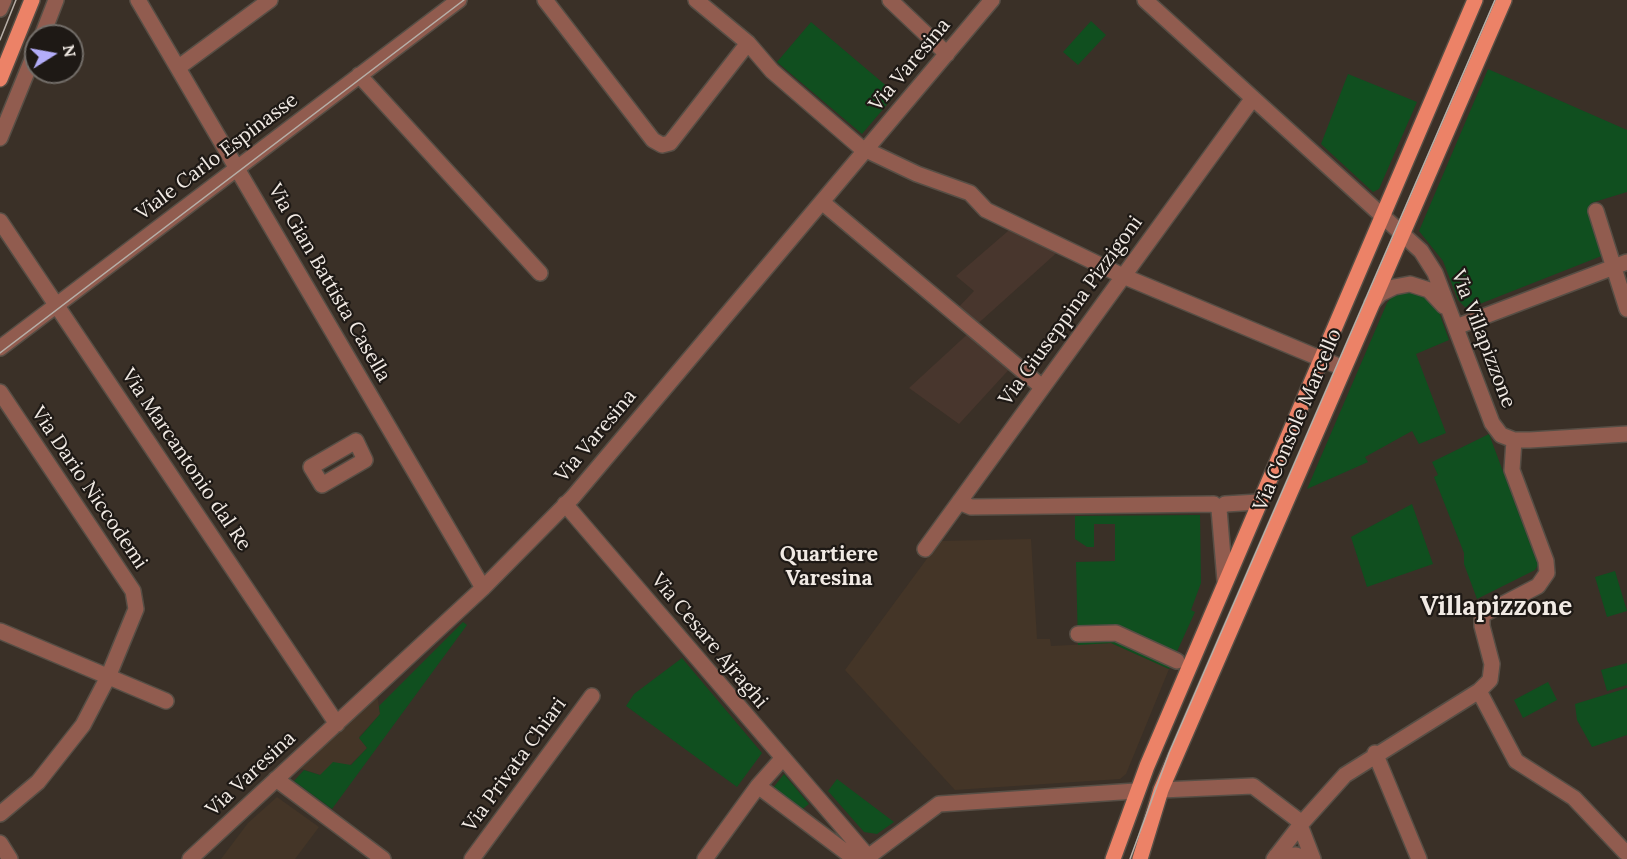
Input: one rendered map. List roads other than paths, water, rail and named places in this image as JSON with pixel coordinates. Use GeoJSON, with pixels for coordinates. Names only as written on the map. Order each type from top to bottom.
{"type":"FeatureCollection","features":[{"type":"Feature","properties":{"kind":"main road"},"geometry":{"type":"LineString","coordinates":[[0,79],[32,0]]}},
{"type":"Feature","properties":{"kind":"main road","name":"Via Console Marcello"},"geometry":{"type":"LineString","coordinates":[[1113,859],[1136,791],[1381,214],[1475,0]]}},
{"type":"Feature","properties":{"kind":"main road","name":"Via Console Marcello"},"geometry":{"type":"LineString","coordinates":[[1140,859],[1161,790],[1504,0]]}},
{"type":"Feature","properties":{"kind":"street"},"geometry":{"type":"LineString","coordinates":[[0,9],[4,0]]}},
{"type":"Feature","properties":{"kind":"street"},"geometry":{"type":"LineString","coordinates":[[47,24],[56,0]]}},
{"type":"Feature","properties":{"kind":"street","name":"Via Gian Battista Casella"},"geometry":{"type":"LineString","coordinates":[[138,0],[483,588]]}},
{"type":"Feature","properties":{"kind":"street"},"geometry":{"type":"LineString","coordinates":[[179,67],[270,0]]}},
{"type":"Feature","properties":{"kind":"street","name":"Viale Carlo Espinasse"},"geometry":{"type":"LineString","coordinates":[[0,348],[459,0]]}},
{"type":"Feature","properties":{"kind":"street"},"geometry":{"type":"LineString","coordinates":[[545,0],[653,140],[662,145],[670,143],[748,43]]}},
{"type":"Feature","properties":{"kind":"street"},"geometry":{"type":"LineString","coordinates":[[696,0],[748,43],[772,71],[855,143],[917,174],[970,193],[986,210],[1123,276],[1343,368]]}},
{"type":"Feature","properties":{"kind":"street"},"geometry":{"type":"LineString","coordinates":[[890,0],[947,54]]}},
{"type":"Feature","properties":{"kind":"street","name":"Via Varesina"},"geometry":{"type":"LineString","coordinates":[[190,859],[279,782],[336,723],[483,588],[565,504],[992,0]]}},
{"type":"Feature","properties":{"kind":"street"},"geometry":{"type":"LineString","coordinates":[[1145,0],[1381,214]]}},
{"type":"Feature","properties":{"kind":"street"},"geometry":{"type":"LineString","coordinates":[[359,75],[540,273]]}},
{"type":"Feature","properties":{"kind":"street"},"geometry":{"type":"LineString","coordinates":[[0,138],[24,79]]}},
{"type":"Feature","properties":{"kind":"street","name":"Via Giuseppina Pizzigoni"},"geometry":{"type":"LineString","coordinates":[[925,549],[1253,98]]}},
{"type":"Feature","properties":{"kind":"street"},"geometry":{"type":"LineString","coordinates":[[822,202],[1042,387]]}},
{"type":"Feature","properties":{"kind":"street"},"geometry":{"type":"LineString","coordinates":[[1596,211],[1621,264],[1627,309]]}},
{"type":"Feature","properties":{"kind":"street","name":"Via Villapizzone"},"geometry":{"type":"LineString","coordinates":[[1381,214],[1428,261],[1492,423],[1501,435],[1514,440]]}},
{"type":"Feature","properties":{"kind":"street","name":"Via Marcantonio dal Re"},"geometry":{"type":"LineString","coordinates":[[0,221],[336,723]]}},
{"type":"Feature","properties":{"kind":"street"},"geometry":{"type":"LineString","coordinates":[[1371,304],[1380,294],[1399,285],[1419,285],[1439,298],[1456,327],[1621,264]]}},
{"type":"Feature","properties":{"kind":"street","name":"Via Dario Niccodemi"},"geometry":{"type":"LineString","coordinates":[[0,392],[133,591],[136,609],[108,677],[83,725],[38,782],[0,814]]}},
{"type":"Feature","properties":{"kind":"street"},"geometry":{"type":"LineString","coordinates":[[1275,858],[1301,824],[1345,775],[1375,753],[1479,691],[1490,680],[1492,669],[1481,622],[1482,615],[1542,583],[1547,573],[1546,561],[1512,470],[1514,440],[1627,434]]}},
{"type":"Feature","properties":{"kind":"street"},"geometry":{"type":"LineString","coordinates":[[959,502],[971,507],[1211,503],[1220,509]]}},
{"type":"Feature","properties":{"kind":"street"},"geometry":{"type":"LineString","coordinates":[[1225,581],[1220,509],[1225,504],[1258,502]]}},
{"type":"Feature","properties":{"kind":"street","name":"Via Cesare Ajraghi"},"geometry":{"type":"LineString","coordinates":[[565,504],[869,858]]}},
{"type":"Feature","properties":{"kind":"street"},"geometry":{"type":"LineString","coordinates":[[0,631],[166,701]]}},
{"type":"Feature","properties":{"kind":"street"},"geometry":{"type":"LineString","coordinates":[[1078,634],[1116,633],[1177,661]]}},
{"type":"Feature","properties":{"kind":"street"},"geometry":{"type":"LineString","coordinates":[[1479,691],[1516,761],[1574,798],[1625,852]]}},
{"type":"Feature","properties":{"kind":"street","name":"Via Privata Chiari"},"geometry":{"type":"LineString","coordinates":[[472,859],[592,696]]}},
{"type":"Feature","properties":{"kind":"street"},"geometry":{"type":"LineString","coordinates":[[1375,753],[1419,859]]}},
{"type":"Feature","properties":{"kind":"street"},"geometry":{"type":"LineString","coordinates":[[705,859],[758,786],[782,759]]}},
{"type":"Feature","properties":{"kind":"street"},"geometry":{"type":"LineString","coordinates":[[279,782],[383,859]]}},
{"type":"Feature","properties":{"kind":"street"},"geometry":{"type":"LineString","coordinates":[[758,786],[851,856],[869,858],[939,804],[1136,791]]}},
{"type":"Feature","properties":{"kind":"street"},"geometry":{"type":"LineString","coordinates":[[1161,790],[1253,786],[1301,824],[1313,859]]}},
{"type":"Feature","properties":{"kind":"street"},"geometry":{"type":"LineString","coordinates":[[800,819],[822,804]]}},
{"type":"Feature","properties":{"kind":"street"},"geometry":{"type":"LineString","coordinates":[[0,843],[10,859]]}},
{"type":"Feature","properties":{"kind":"street"},"geometry":{"type":"LineString","coordinates":[[1275,858],[1296,855],[1306,859]]}},
{"type":"Feature","properties":{"kind":"tram line"},"geometry":{"type":"LineString","coordinates":[[0,40],[16,0]]}},
{"type":"Feature","properties":{"kind":"tram line"},"geometry":{"type":"LineString","coordinates":[[0,353],[464,0]]}},
{"type":"Feature","properties":{"kind":"tram line"},"geometry":{"type":"LineString","coordinates":[[1130,859],[1169,753],[1495,0]]}},
{"type":"Feature","properties":{"kind":"district","name":"Quartiere Varesina"},"geometry":{"type":"Point","coordinates":[829,567]}},
{"type":"Feature","properties":{"kind":"district","name":"Villapizzone"},"geometry":{"type":"Point","coordinates":[1496,608]}}]}
